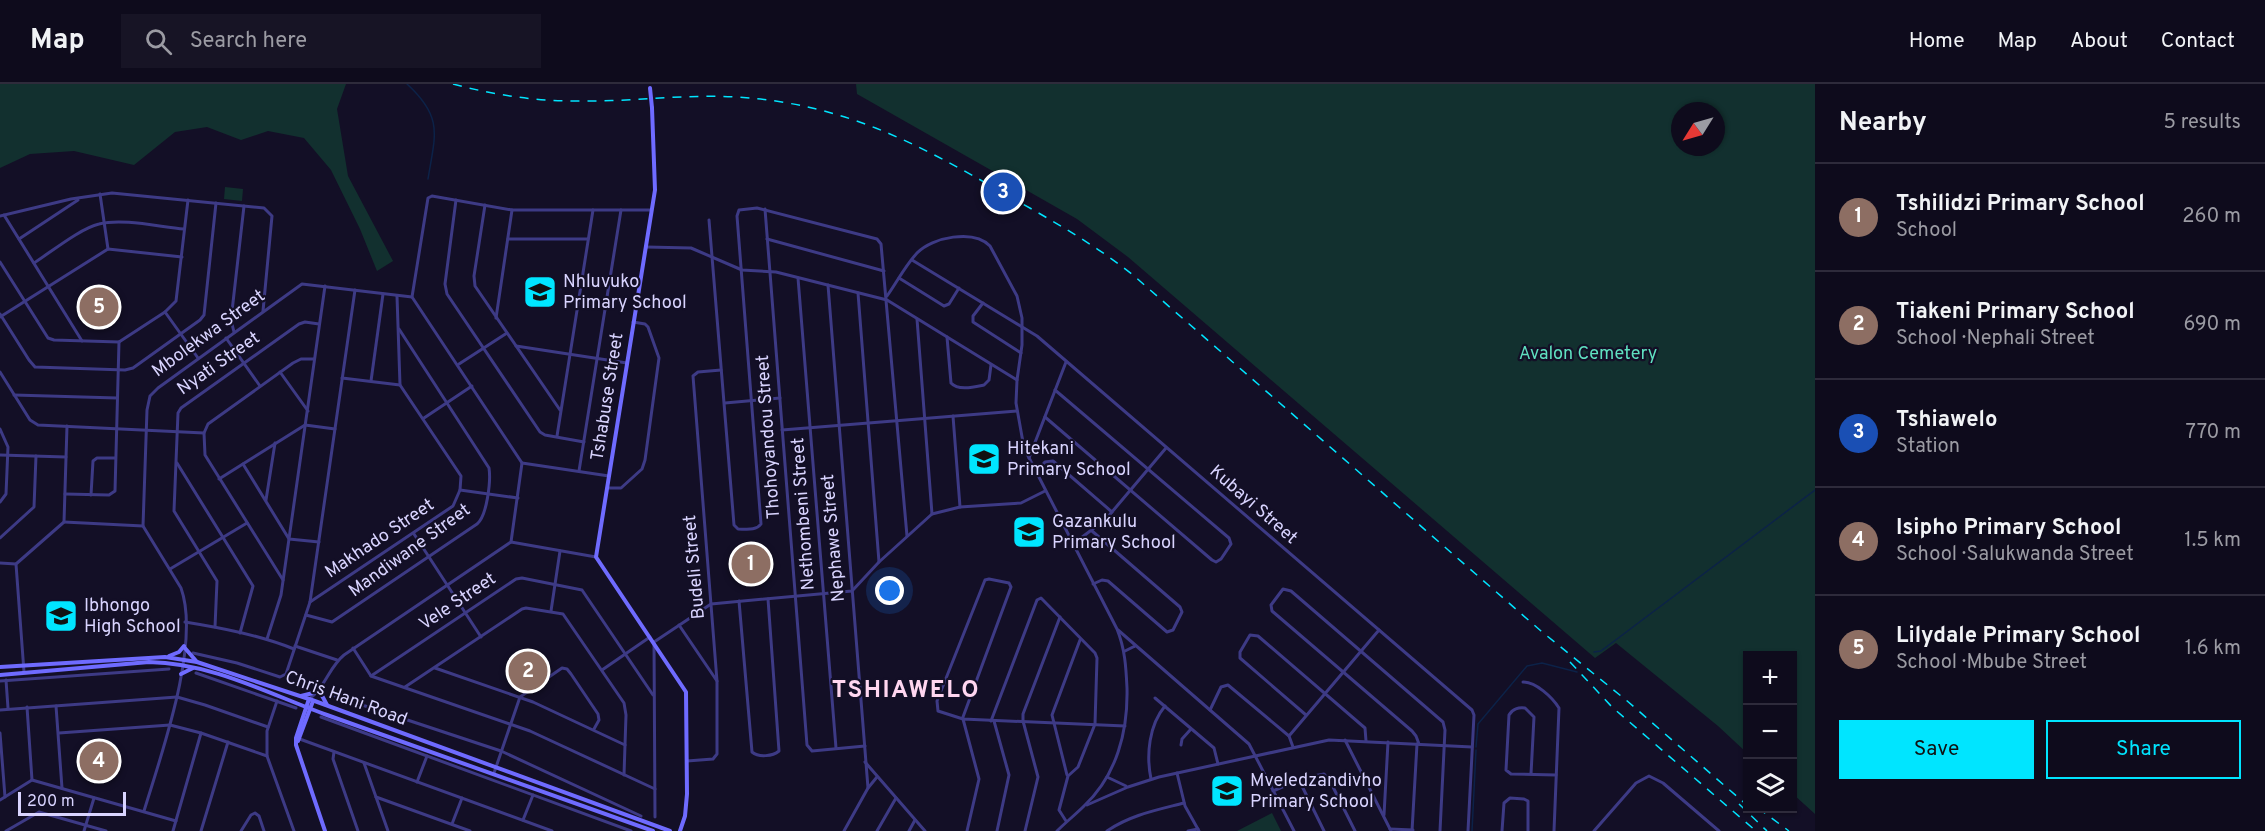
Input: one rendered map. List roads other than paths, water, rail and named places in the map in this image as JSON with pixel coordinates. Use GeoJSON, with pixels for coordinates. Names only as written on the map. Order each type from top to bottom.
{"type":"FeatureCollection","features":[{"type":"Feature","properties":{"kind":"main road","name":"Tshabuse Street"},"geometry":{"type":"LineString","coordinates":[[596,556],[646,247],[655,177],[651,86]]}},
{"type":"Feature","properties":{"kind":"main road"},"geometry":{"type":"LineString","coordinates":[[596,556],[687,695],[685,816],[680,831]]}},
{"type":"Feature","properties":{"kind":"main road"},"geometry":{"type":"LineString","coordinates":[[165,657],[176,654],[184,646],[197,667],[181,674],[171,662]]}},
{"type":"Feature","properties":{"kind":"main road","name":"Chris Hani Road"},"geometry":{"type":"LineString","coordinates":[[0,667],[165,657],[287,698],[327,715],[653,831]]}},
{"type":"Feature","properties":{"kind":"main road","name":"Chris Hani Road"},"geometry":{"type":"LineString","coordinates":[[0,675],[149,662],[183,662]]}},
{"type":"Feature","properties":{"kind":"main road","name":"Chris Hani Road"},"geometry":{"type":"LineString","coordinates":[[197,667],[300,696],[314,696],[327,706],[670,831]]}},
{"type":"Feature","properties":{"kind":"main road"},"geometry":{"type":"LineString","coordinates":[[300,696],[314,696],[327,706]]}},
{"type":"Feature","properties":{"kind":"main road"},"geometry":{"type":"LineString","coordinates":[[314,696],[296,745],[325,831]]}},
{"type":"Feature","properties":{"kind":"main road"},"geometry":{"type":"LineString","coordinates":[[287,698],[301,708],[305,716]]}},
{"type":"Feature","properties":{"kind":"main road"},"geometry":{"type":"LineString","coordinates":[[305,716],[315,713],[327,715]]}},
{"type":"Feature","properties":{"kind":"street"},"geometry":{"type":"LineString","coordinates":[[100,194],[108,249]]}},
{"type":"Feature","properties":{"kind":"street"},"geometry":{"type":"LineString","coordinates":[[82,341],[2,215],[100,194],[123,194],[268,209],[272,216],[263,311]]}},
{"type":"Feature","properties":{"kind":"street"},"geometry":{"type":"LineString","coordinates":[[511,542],[522,463],[459,364],[412,297],[428,199],[432,196],[512,210],[651,210]]}},
{"type":"Feature","properties":{"kind":"street"},"geometry":{"type":"LineString","coordinates":[[19,239],[72,206],[79,199]]}},
{"type":"Feature","properties":{"kind":"street"},"geometry":{"type":"LineString","coordinates":[[0,262],[48,338],[119,342],[165,312],[178,297],[188,200]]}},
{"type":"Feature","properties":{"kind":"street"},"geometry":{"type":"LineString","coordinates":[[456,200],[445,290],[540,432],[584,442]]}},
{"type":"Feature","properties":{"kind":"street"},"geometry":{"type":"LineString","coordinates":[[182,257],[108,249],[0,316],[28,360],[35,367],[118,370],[133,368],[204,315],[216,203]]}},
{"type":"Feature","properties":{"kind":"street"},"geometry":{"type":"LineString","coordinates":[[485,205],[474,279],[477,289],[560,410]]}},
{"type":"Feature","properties":{"kind":"street"},"geometry":{"type":"LineString","coordinates":[[234,332],[231,320],[244,206]]}},
{"type":"Feature","properties":{"kind":"street"},"geometry":{"type":"LineString","coordinates":[[709,220],[733,523],[738,529],[756,529],[761,524],[737,216],[741,209],[765,210],[877,239],[882,246],[907,536]]}},
{"type":"Feature","properties":{"kind":"street"},"geometry":{"type":"LineString","coordinates":[[496,318],[512,210]]}},
{"type":"Feature","properties":{"kind":"street"},"geometry":{"type":"LineString","coordinates":[[557,437],[593,210]]}},
{"type":"Feature","properties":{"kind":"street"},"geometry":{"type":"LineString","coordinates":[[579,471],[621,210]]}},
{"type":"Feature","properties":{"kind":"street","name":"Thohoyandou Street"},"geometry":{"type":"LineString","coordinates":[[765,210],[807,745],[812,751],[864,746]]}},
{"type":"Feature","properties":{"kind":"street"},"geometry":{"type":"LineString","coordinates":[[34,263],[86,230],[104,223],[184,229]]}},
{"type":"Feature","properties":{"kind":"street"},"geometry":{"type":"LineString","coordinates":[[886,299],[922,249],[946,239],[969,237],[983,240],[992,250],[1020,306],[1023,327],[1017,380],[1017,411],[1021,437],[1029,459],[1117,629],[1125,651],[1127,698],[1125,726],[1118,754],[1107,777],[1085,805],[1057,831]]}},
{"type":"Feature","properties":{"kind":"street"},"geometry":{"type":"LineString","coordinates":[[508,239],[588,239]]}},
{"type":"Feature","properties":{"kind":"street"},"geometry":{"type":"LineString","coordinates":[[767,239],[884,271]]}},
{"type":"Feature","properties":{"kind":"street"},"geometry":{"type":"LineString","coordinates":[[646,247],[691,248],[742,270],[770,271],[886,299],[1017,380]]}},
{"type":"Feature","properties":{"kind":"street","name":"Kubayi Street"},"geometry":{"type":"LineString","coordinates":[[912,260],[1023,327],[1472,710],[1474,715],[1468,831]]}},
{"type":"Feature","properties":{"kind":"street","name":"Nethombeni Street"},"geometry":{"type":"LineString","coordinates":[[798,278],[837,749]]}},
{"type":"Feature","properties":{"kind":"street"},"geometry":{"type":"LineString","coordinates":[[899,278],[944,306],[951,302],[959,288]]}},
{"type":"Feature","properties":{"kind":"street","name":"Mbolekwa Street"},"geometry":{"type":"LineString","coordinates":[[143,526],[150,396],[198,358],[302,284],[412,297]]}},
{"type":"Feature","properties":{"kind":"street","name":"Nephawe Street"},"geometry":{"type":"LineString","coordinates":[[828,285],[868,788]]}},
{"type":"Feature","properties":{"kind":"street"},"geometry":{"type":"LineString","coordinates":[[267,639],[281,595],[325,286]]}},
{"type":"Feature","properties":{"kind":"street"},"geometry":{"type":"LineString","coordinates":[[193,653],[282,677],[286,674],[310,602],[355,290]]}},
{"type":"Feature","properties":{"kind":"street"},"geometry":{"type":"LineString","coordinates":[[858,293],[879,562]]}},
{"type":"Feature","properties":{"kind":"street"},"geometry":{"type":"LineString","coordinates":[[371,381],[383,294]]}},
{"type":"Feature","properties":{"kind":"street"},"geometry":{"type":"LineString","coordinates":[[397,296],[400,385],[461,476],[460,490],[518,498]]}},
{"type":"Feature","properties":{"kind":"street"},"geometry":{"type":"LineString","coordinates":[[983,303],[973,316],[973,322],[1021,354]]}},
{"type":"Feature","properties":{"kind":"street"},"geometry":{"type":"LineString","coordinates":[[165,312],[198,358]]}},
{"type":"Feature","properties":{"kind":"street"},"geometry":{"type":"LineString","coordinates":[[917,319],[932,514]]}},
{"type":"Feature","properties":{"kind":"street"},"geometry":{"type":"LineString","coordinates":[[607,488],[621,488],[642,469],[645,460],[659,358],[648,327],[633,321]]}},
{"type":"Feature","properties":{"kind":"street","name":"Nyati Street"},"geometry":{"type":"LineString","coordinates":[[215,627],[217,581],[174,511],[178,413],[181,408],[299,324],[305,322],[320,324]]}},
{"type":"Feature","properties":{"kind":"street","name":"Mandiwane Street"},"geometry":{"type":"LineString","coordinates":[[306,615],[332,622],[481,521],[487,494],[489,468],[399,329]]}},
{"type":"Feature","properties":{"kind":"street"},"geometry":{"type":"LineString","coordinates":[[459,364],[507,333]]}},
{"type":"Feature","properties":{"kind":"street"},"geometry":{"type":"LineString","coordinates":[[947,337],[951,383],[954,387],[984,385],[989,380],[991,364]]}},
{"type":"Feature","properties":{"kind":"street"},"geometry":{"type":"LineString","coordinates":[[226,338],[260,386]]}},
{"type":"Feature","properties":{"kind":"street"},"geometry":{"type":"LineString","coordinates":[[65,494],[110,495],[115,491],[119,342]]}},
{"type":"Feature","properties":{"kind":"street"},"geometry":{"type":"LineString","coordinates":[[399,346],[408,344]]}},
{"type":"Feature","properties":{"kind":"street"},"geometry":{"type":"LineString","coordinates":[[515,346],[627,363]]}},
{"type":"Feature","properties":{"kind":"street"},"geometry":{"type":"LineString","coordinates":[[283,580],[205,455],[204,433],[208,424],[280,372],[300,359],[314,359]]}},
{"type":"Feature","properties":{"kind":"street"},"geometry":{"type":"LineString","coordinates":[[1029,459],[1066,362]]}},
{"type":"Feature","properties":{"kind":"street","name":"Budeli Street"},"geometry":{"type":"LineString","coordinates":[[687,760],[713,759],[717,754],[717,681],[693,376],[698,372],[721,370]]}},
{"type":"Feature","properties":{"kind":"street"},"geometry":{"type":"LineString","coordinates":[[0,372],[35,424],[204,433]]}},
{"type":"Feature","properties":{"kind":"street"},"geometry":{"type":"LineString","coordinates":[[280,372],[308,411]]}},
{"type":"Feature","properties":{"kind":"street"},"geometry":{"type":"LineString","coordinates":[[342,378],[400,385]]}},
{"type":"Feature","properties":{"kind":"street"},"geometry":{"type":"LineString","coordinates":[[424,418],[472,386]]}},
{"type":"Feature","properties":{"kind":"street"},"geometry":{"type":"LineString","coordinates":[[1045,417],[1213,561],[1218,562],[1221,559],[1231,545],[1231,540],[1055,390]]}},
{"type":"Feature","properties":{"kind":"street"},"geometry":{"type":"LineString","coordinates":[[14,394],[117,398]]}},
{"type":"Feature","properties":{"kind":"street"},"geometry":{"type":"LineString","coordinates":[[724,403],[780,398]]}},
{"type":"Feature","properties":{"kind":"street"},"geometry":{"type":"LineString","coordinates":[[782,430],[1017,411]]}},
{"type":"Feature","properties":{"kind":"street"},"geometry":{"type":"LineString","coordinates":[[953,416],[960,507]]}},
{"type":"Feature","properties":{"kind":"street"},"geometry":{"type":"LineString","coordinates":[[219,479],[306,425],[335,429]]}},
{"type":"Feature","properties":{"kind":"street"},"geometry":{"type":"LineString","coordinates":[[64,522],[68,426]]}},
{"type":"Feature","properties":{"kind":"street"},"geometry":{"type":"LineString","coordinates":[[0,429],[8,442],[6,494],[0,502]]}},
{"type":"Feature","properties":{"kind":"street"},"geometry":{"type":"LineString","coordinates":[[266,500],[275,443]]}},
{"type":"Feature","properties":{"kind":"street"},"geometry":{"type":"LineString","coordinates":[[1073,544],[1092,531],[1112,512],[1166,448]]}},
{"type":"Feature","properties":{"kind":"street"},"geometry":{"type":"LineString","coordinates":[[0,455],[66,457]]}},
{"type":"Feature","properties":{"kind":"street"},"geometry":{"type":"LineString","coordinates":[[0,538],[34,507],[36,456]]}},
{"type":"Feature","properties":{"kind":"street"},"geometry":{"type":"LineString","coordinates":[[91,495],[93,461],[97,458],[115,458]]}},
{"type":"Feature","properties":{"kind":"street"},"geometry":{"type":"LineString","coordinates":[[1036,473],[1045,462],[1053,461],[1112,512]]}},
{"type":"Feature","properties":{"kind":"street"},"geometry":{"type":"LineString","coordinates":[[176,462],[253,589],[240,633]]}},
{"type":"Feature","properties":{"kind":"street"},"geometry":{"type":"LineString","coordinates":[[522,463],[609,476]]}},
{"type":"Feature","properties":{"kind":"street"},"geometry":{"type":"LineString","coordinates":[[243,464],[289,539]]}},
{"type":"Feature","properties":{"kind":"street","name":"Makhado Street"},"geometry":{"type":"LineString","coordinates":[[310,602],[455,505],[460,490]]}},
{"type":"Feature","properties":{"kind":"street"},"geometry":{"type":"LineString","coordinates":[[655,817],[654,642],[711,604],[852,591],[879,562],[932,514],[960,507],[1021,503],[1045,491]]}},
{"type":"Feature","properties":{"kind":"street"},"geometry":{"type":"LineString","coordinates":[[0,563],[16,564],[64,522],[143,526],[170,569],[184,596],[183,662],[170,724],[144,812]]}},
{"type":"Feature","properties":{"kind":"street"},"geometry":{"type":"LineString","coordinates":[[170,569],[247,523]]}},
{"type":"Feature","properties":{"kind":"street"},"geometry":{"type":"LineString","coordinates":[[1092,531],[1182,612],[1173,630],[1165,631],[1108,581],[1102,580],[1093,584]]}},
{"type":"Feature","properties":{"kind":"street"},"geometry":{"type":"LineString","coordinates":[[414,534],[481,637]]}},
{"type":"Feature","properties":{"kind":"street"},"geometry":{"type":"LineString","coordinates":[[289,539],[319,542]]}},
{"type":"Feature","properties":{"kind":"street"},"geometry":{"type":"LineString","coordinates":[[314,696],[337,660],[511,542],[596,556]]}},
{"type":"Feature","properties":{"kind":"street"},"geometry":{"type":"LineString","coordinates":[[551,611],[560,551]]}},
{"type":"Feature","properties":{"kind":"street"},"geometry":{"type":"LineString","coordinates":[[16,564],[24,673]]}},
{"type":"Feature","properties":{"kind":"street","name":"Vele Street"},"geometry":{"type":"LineString","coordinates":[[371,676],[516,579],[555,583],[582,590],[654,696]]}},
{"type":"Feature","properties":{"kind":"street"},"geometry":{"type":"LineString","coordinates":[[967,831],[979,776],[963,719],[1011,587],[1006,581],[989,579],[982,583],[937,704],[939,711],[963,719],[1125,726]]}},
{"type":"Feature","properties":{"kind":"street"},"geometry":{"type":"LineString","coordinates":[[1345,740],[1390,830],[1412,831],[1418,744],[1416,736],[1274,613],[1271,605],[1283,589],[1289,589],[1443,722],[1445,730],[1440,831]]}},
{"type":"Feature","properties":{"kind":"street"},"geometry":{"type":"LineString","coordinates":[[997,831],[1009,775],[993,721],[1037,600],[1041,598],[1093,651],[1097,658],[1095,724],[1078,767],[1068,776]]}},
{"type":"Feature","properties":{"kind":"street"},"geometry":{"type":"LineString","coordinates":[[739,601],[752,752],[759,756],[780,751],[768,599]]}},
{"type":"Feature","properties":{"kind":"street"},"geometry":{"type":"LineString","coordinates":[[405,687],[524,608],[565,615],[624,703],[626,745],[624,775]]}},
{"type":"Feature","properties":{"kind":"street"},"geometry":{"type":"LineString","coordinates":[[1025,831],[1038,777],[1023,714],[1060,616]]}},
{"type":"Feature","properties":{"kind":"street"},"geometry":{"type":"LineString","coordinates":[[185,622],[267,639],[337,660]]}},
{"type":"Feature","properties":{"kind":"street"},"geometry":{"type":"LineString","coordinates":[[679,625],[717,681]]}},
{"type":"Feature","properties":{"kind":"street"},"geometry":{"type":"LineString","coordinates":[[1117,629],[1245,740],[1294,831]]}},
{"type":"Feature","properties":{"kind":"street"},"geometry":{"type":"LineString","coordinates":[[1289,736],[1379,630]]}},
{"type":"Feature","properties":{"kind":"street"},"geometry":{"type":"LineString","coordinates":[[1306,715],[1242,660],[1239,655],[1248,637],[1255,635],[1365,728],[1366,741]]}},
{"type":"Feature","properties":{"kind":"street"},"geometry":{"type":"LineString","coordinates":[[602,670],[650,637]]}},
{"type":"Feature","properties":{"kind":"street"},"geometry":{"type":"LineString","coordinates":[[1066,821],[1059,810],[1068,776],[1052,715],[1080,640]]}},
{"type":"Feature","properties":{"kind":"street"},"geometry":{"type":"LineString","coordinates":[[1125,651],[1135,646]]}},
{"type":"Feature","properties":{"kind":"street"},"geometry":{"type":"LineString","coordinates":[[353,648],[371,676],[510,723],[655,789]]}},
{"type":"Feature","properties":{"kind":"street"},"geometry":{"type":"LineString","coordinates":[[197,667],[296,708]]}},
{"type":"Feature","properties":{"kind":"street"},"geometry":{"type":"LineString","coordinates":[[435,667],[520,697],[626,745]]}},
{"type":"Feature","properties":{"kind":"street"},"geometry":{"type":"LineString","coordinates":[[494,773],[520,697],[560,670],[565,668],[571,674],[598,714],[599,720],[594,729]]}},
{"type":"Feature","properties":{"kind":"street"},"geometry":{"type":"LineString","coordinates":[[0,681],[169,669]]}},
{"type":"Feature","properties":{"kind":"street"},"geometry":{"type":"LineString","coordinates":[[6,680],[8,709]]}},
{"type":"Feature","properties":{"kind":"street"},"geometry":{"type":"LineString","coordinates":[[1523,682],[1530,682],[1536,686],[1560,708],[1554,831]]}},
{"type":"Feature","properties":{"kind":"street"},"geometry":{"type":"LineString","coordinates":[[1210,710],[1221,687],[1228,685],[1289,736],[1293,748]]}},
{"type":"Feature","properties":{"kind":"street","name":"Chris Hani Road"},"geometry":{"type":"LineString","coordinates":[[335,696],[501,751],[641,816]]}},
{"type":"Feature","properties":{"kind":"street"},"geometry":{"type":"LineString","coordinates":[[0,710],[177,697],[268,727]]}},
{"type":"Feature","properties":{"kind":"street"},"geometry":{"type":"LineString","coordinates":[[1155,698],[1214,748],[1218,764]]}},
{"type":"Feature","properties":{"kind":"street"},"geometry":{"type":"LineString","coordinates":[[276,701],[268,727],[267,756],[294,831]]}},
{"type":"Feature","properties":{"kind":"street"},"geometry":{"type":"LineString","coordinates":[[56,706],[62,788]]}},
{"type":"Feature","properties":{"kind":"street"},"geometry":{"type":"LineString","coordinates":[[1151,779],[1148,762],[1149,749],[1156,718],[1165,706]]}},
{"type":"Feature","properties":{"kind":"street"},"geometry":{"type":"LineString","coordinates":[[27,707],[33,780]]}},
{"type":"Feature","properties":{"kind":"street"},"geometry":{"type":"LineString","coordinates":[[1531,774],[1534,717],[1526,708],[1519,708],[1510,712],[1508,718],[1506,768],[1512,774],[1556,776]]}},
{"type":"Feature","properties":{"kind":"street"},"geometry":{"type":"LineString","coordinates":[[321,717],[631,831]]}},
{"type":"Feature","properties":{"kind":"street"},"geometry":{"type":"LineString","coordinates":[[59,733],[170,724],[267,756]]}},
{"type":"Feature","properties":{"kind":"street"},"geometry":{"type":"LineString","coordinates":[[1180,746],[1182,739],[1191,729]]}},
{"type":"Feature","properties":{"kind":"street"},"geometry":{"type":"LineString","coordinates":[[0,733],[5,797]]}},
{"type":"Feature","properties":{"kind":"street"},"geometry":{"type":"LineString","coordinates":[[173,831],[201,733]]}},
{"type":"Feature","properties":{"kind":"street"},"geometry":{"type":"LineString","coordinates":[[297,738],[552,831]]}},
{"type":"Feature","properties":{"kind":"street"},"geometry":{"type":"LineString","coordinates":[[1085,805],[1151,779],[1329,741],[1472,747]]}},
{"type":"Feature","properties":{"kind":"street"},"geometry":{"type":"LineString","coordinates":[[201,831],[228,742]]}},
{"type":"Feature","properties":{"kind":"street"},"geometry":{"type":"LineString","coordinates":[[1384,816],[1389,742]]}},
{"type":"Feature","properties":{"kind":"street"},"geometry":{"type":"LineString","coordinates":[[334,752],[333,759],[358,831]]}},
{"type":"Feature","properties":{"kind":"street"},"geometry":{"type":"LineString","coordinates":[[417,782],[427,756]]}},
{"type":"Feature","properties":{"kind":"street"},"geometry":{"type":"LineString","coordinates":[[865,762],[925,831]]}},
{"type":"Feature","properties":{"kind":"street"},"geometry":{"type":"LineString","coordinates":[[364,763],[388,831]]}},
{"type":"Feature","properties":{"kind":"street"},"geometry":{"type":"LineString","coordinates":[[1177,773],[1184,803],[1198,830],[1188,831]]}},
{"type":"Feature","properties":{"kind":"street"},"geometry":{"type":"LineString","coordinates":[[1273,791],[1321,773],[1326,775],[1354,831]]}},
{"type":"Feature","properties":{"kind":"street"},"geometry":{"type":"LineString","coordinates":[[844,831],[868,788],[877,777]]}},
{"type":"Feature","properties":{"kind":"street"},"geometry":{"type":"LineString","coordinates":[[1107,777],[1128,787]]}},
{"type":"Feature","properties":{"kind":"street"},"geometry":{"type":"LineString","coordinates":[[1594,831],[1644,777],[1654,777],[1719,831]]}},
{"type":"Feature","properties":{"kind":"street"},"geometry":{"type":"LineString","coordinates":[[0,800],[33,780],[176,820]]}},
{"type":"Feature","properties":{"kind":"street"},"geometry":{"type":"LineString","coordinates":[[1299,780],[1324,831]]}},
{"type":"Feature","properties":{"kind":"street"},"geometry":{"type":"LineString","coordinates":[[523,820],[533,795]]}},
{"type":"Feature","properties":{"kind":"street"},"geometry":{"type":"LineString","coordinates":[[376,797],[470,831]]}},
{"type":"Feature","properties":{"kind":"street"},"geometry":{"type":"LineString","coordinates":[[84,831],[94,798]]}},
{"type":"Feature","properties":{"kind":"street"},"geometry":{"type":"LineString","coordinates":[[452,824],[462,798]]}},
{"type":"Feature","properties":{"kind":"street"},"geometry":{"type":"LineString","coordinates":[[877,831],[896,798]]}},
{"type":"Feature","properties":{"kind":"street"},"geometry":{"type":"LineString","coordinates":[[1502,831],[1504,803],[1510,798],[1528,801],[1528,831]]}},
{"type":"Feature","properties":{"kind":"street"},"geometry":{"type":"LineString","coordinates":[[1107,831],[1121,822],[1184,803]]}},
{"type":"Feature","properties":{"kind":"street"},"geometry":{"type":"LineString","coordinates":[[6,831],[36,813],[106,831]]}},
{"type":"Feature","properties":{"kind":"street"},"geometry":{"type":"LineString","coordinates":[[241,831],[251,814],[255,813],[264,831]]}},
{"type":"Feature","properties":{"kind":"street"},"geometry":{"type":"LineString","coordinates":[[909,831],[915,820]]}},
{"type":"Feature","properties":{"kind":"waterway"},"geometry":{"type":"LineString","coordinates":[[407,84],[419,96],[432,117],[434,139],[428,179]]}},
{"type":"Feature","properties":{"kind":"waterway"},"geometry":{"type":"LineString","coordinates":[[1594,652],[1601,651],[1815,490]]}},
{"type":"Feature","properties":{"kind":"waterway"},"geometry":{"type":"LineString","coordinates":[[1476,747],[1478,724],[1527,666],[1542,663],[1577,672]]}},
{"type":"Feature","properties":{"kind":"waterway"},"geometry":{"type":"LineString","coordinates":[[1472,831],[1476,750]]}},
{"type":"Feature","properties":{"kind":"railway"},"geometry":{"type":"LineString","coordinates":[[453,84],[503,95],[571,101],[719,96],[776,101],[846,117],[878,129],[974,176],[1072,233],[1133,275],[1541,631],[1626,700],[1743,802]]}},
{"type":"Feature","properties":{"kind":"railway"},"geometry":{"type":"LineString","coordinates":[[1570,662],[1612,707],[1756,831]]}},
{"type":"Feature","properties":{"kind":"railway"},"geometry":{"type":"LineString","coordinates":[[1739,804],[1767,831]]}},
{"type":"Feature","properties":{"kind":"railway"},"geometry":{"type":"LineString","coordinates":[[1765,813],[1789,831]]}},
{"type":"Feature","properties":{"kind":"place","name":"Tshiawelo"},"geometry":{"type":"Point","coordinates":[1003,192]}},
{"type":"Feature","properties":{"kind":"place","name":"Nhluvuko Primary School"},"geometry":{"type":"Point","coordinates":[540,292]}},
{"type":"Feature","properties":{"kind":"place","name":"Lilydale Primary School"},"geometry":{"type":"Point","coordinates":[99,307]}},
{"type":"Feature","properties":{"kind":"place","name":"Hitekani Primary School"},"geometry":{"type":"Point","coordinates":[984,459]}},
{"type":"Feature","properties":{"kind":"place","name":"Gazankulu Primary School"},"geometry":{"type":"Point","coordinates":[1029,532]}},
{"type":"Feature","properties":{"kind":"place","name":"Tshilidzi Primary School"},"geometry":{"type":"Point","coordinates":[751,564]}},
{"type":"Feature","properties":{"kind":"place","name":"Ibhongo High School"},"geometry":{"type":"Point","coordinates":[61,616]}},
{"type":"Feature","properties":{"kind":"place","name":"Tiakeni Primary School"},"geometry":{"type":"Point","coordinates":[528,671]}},
{"type":"Feature","properties":{"kind":"place","name":"Isipho Primary School"},"geometry":{"type":"Point","coordinates":[99,761]}},
{"type":"Feature","properties":{"kind":"place","name":"Mveledzandivho Primary School"},"geometry":{"type":"Point","coordinates":[1227,791]}},
{"type":"Feature","properties":{"kind":"district","name":"TSHIAWELO"},"geometry":{"type":"Point","coordinates":[906,691]}},
{"type":"Feature","properties":{"kind":"park label","name":"Avalon Cemetery"},"geometry":{"type":"Point","coordinates":[1588,354]}}]}
